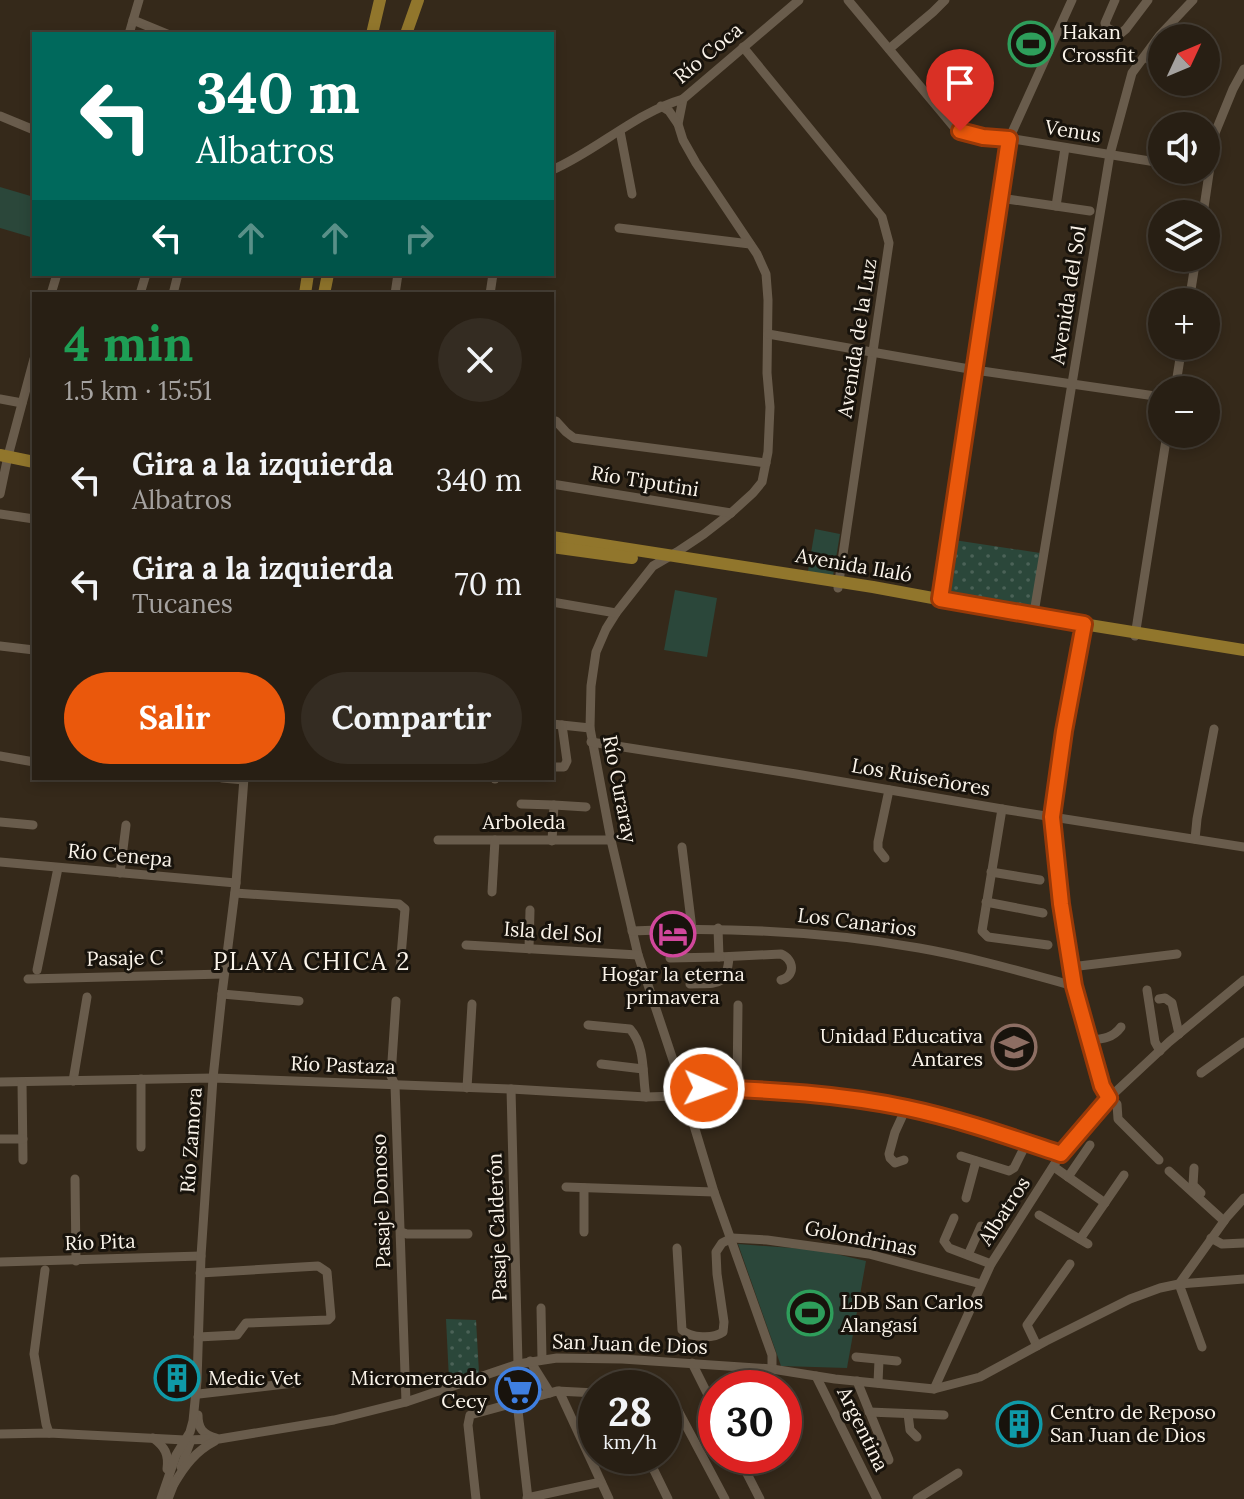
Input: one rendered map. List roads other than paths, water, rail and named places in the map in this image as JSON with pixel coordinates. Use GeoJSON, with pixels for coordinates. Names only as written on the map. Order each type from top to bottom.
{"type":"FeatureCollection","features":[{"type":"Feature","properties":{"kind":"main road"},"geometry":{"type":"LineString","coordinates":[[372,32],[380,0]]}},
{"type":"Feature","properties":{"kind":"main road"},"geometry":{"type":"LineString","coordinates":[[407,32],[418,0]]}},
{"type":"Feature","properties":{"kind":"main road"},"geometry":{"type":"LineString","coordinates":[[4,456],[32,462]]}},
{"type":"Feature","properties":{"kind":"main road","name":"Avenida Ilaló"},"geometry":{"type":"LineString","coordinates":[[554,537],[1244,652]]}},
{"type":"Feature","properties":{"kind":"main road","name":"Avenida Ilaló"},"geometry":{"type":"LineString","coordinates":[[554,547],[666,558]]}},
{"type":"Feature","properties":{"kind":"street"},"geometry":{"type":"LineString","coordinates":[[130,32],[139,0]]}},
{"type":"Feature","properties":{"kind":"street","name":"Río Coca"},"geometry":{"type":"LineString","coordinates":[[555,166],[572,162],[661,106],[683,99],[799,0]]}},
{"type":"Feature","properties":{"kind":"street","name":"Venus"},"geometry":{"type":"LineString","coordinates":[[848,0],[960,131],[1148,161]]}},
{"type":"Feature","properties":{"kind":"street"},"geometry":{"type":"LineString","coordinates":[[889,49],[945,0]]}},
{"type":"Feature","properties":{"kind":"street"},"geometry":{"type":"LineString","coordinates":[[940,601],[1009,139],[1072,0]]}},
{"type":"Feature","properties":{"kind":"street"},"geometry":{"type":"LineString","coordinates":[[1115,0],[1105,23],[1107,28],[1120,34],[1148,0]]}},
{"type":"Feature","properties":{"kind":"street","name":"Avenida del Sol"},"geometry":{"type":"LineString","coordinates":[[1034,617],[1110,154],[1132,73],[1189,1]]}},
{"type":"Feature","properties":{"kind":"street"},"geometry":{"type":"LineString","coordinates":[[133,20],[162,32]]}},
{"type":"Feature","properties":{"kind":"street","name":"Avenida de la Luz"},"geometry":{"type":"LineString","coordinates":[[743,47],[882,217],[889,243],[839,585]]}},
{"type":"Feature","properties":{"kind":"street"},"geometry":{"type":"LineString","coordinates":[[1144,57],[1148,59]]}},
{"type":"Feature","properties":{"kind":"street"},"geometry":{"type":"LineString","coordinates":[[1220,123],[1240,84],[1244,69]]}},
{"type":"Feature","properties":{"kind":"street"},"geometry":{"type":"LineString","coordinates":[[678,124],[683,99]]}},
{"type":"Feature","properties":{"kind":"street","name":"Río Curaray"},"geometry":{"type":"LineString","coordinates":[[661,106],[678,124],[696,163],[762,262],[766,274],[770,407],[766,463],[760,486],[731,513],[653,566],[616,613],[596,652],[591,686],[591,742],[638,955],[714,1192],[772,1355],[772,1369]]}},
{"type":"Feature","properties":{"kind":"street"},"geometry":{"type":"LineString","coordinates":[[0,116],[32,129]]}},
{"type":"Feature","properties":{"kind":"street"},"geometry":{"type":"LineString","coordinates":[[620,131],[632,194]]}},
{"type":"Feature","properties":{"kind":"street"},"geometry":{"type":"LineString","coordinates":[[1056,206],[1065,148]]}},
{"type":"Feature","properties":{"kind":"street"},"geometry":{"type":"LineString","coordinates":[[1007,199],[1090,211]]}},
{"type":"Feature","properties":{"kind":"street"},"geometry":{"type":"LineString","coordinates":[[619,228],[750,244]]}},
{"type":"Feature","properties":{"kind":"street"},"geometry":{"type":"LineString","coordinates":[[768,334],[975,370],[1148,395]]}},
{"type":"Feature","properties":{"kind":"street"},"geometry":{"type":"LineString","coordinates":[[0,494],[4,456],[32,366]]}},
{"type":"Feature","properties":{"kind":"street"},"geometry":{"type":"LineString","coordinates":[[0,399],[22,403]]}},
{"type":"Feature","properties":{"kind":"street"},"geometry":{"type":"LineString","coordinates":[[556,421],[574,438],[766,463]]}},
{"type":"Feature","properties":{"kind":"street"},"geometry":{"type":"LineString","coordinates":[[1135,634],[1165,448]]}},
{"type":"Feature","properties":{"kind":"street","name":"Río Tiputini"},"geometry":{"type":"LineString","coordinates":[[554,484],[731,513]]}},
{"type":"Feature","properties":{"kind":"street"},"geometry":{"type":"LineString","coordinates":[[0,514],[32,519]]}},
{"type":"Feature","properties":{"kind":"street"},"geometry":{"type":"LineString","coordinates":[[554,602],[616,613]]}},
{"type":"Feature","properties":{"kind":"street"},"geometry":{"type":"LineString","coordinates":[[1083,625],[1052,817],[1061,904],[1074,986],[1102,1086],[1117,1104],[1118,1119],[1159,1160]]}},
{"type":"Feature","properties":{"kind":"street"},"geometry":{"type":"LineString","coordinates":[[0,646],[32,650]]}},
{"type":"Feature","properties":{"kind":"street"},"geometry":{"type":"LineString","coordinates":[[554,767],[564,767],[567,761],[557,725],[590,728]]}},
{"type":"Feature","properties":{"kind":"street"},"geometry":{"type":"LineString","coordinates":[[1195,839],[1214,729]]}},
{"type":"Feature","properties":{"kind":"street","name":"Los Ruiseñores"},"geometry":{"type":"LineString","coordinates":[[591,742],[1244,847]]}},
{"type":"Feature","properties":{"kind":"street"},"geometry":{"type":"LineString","coordinates":[[0,756],[32,762]]}},
{"type":"Feature","properties":{"kind":"street","name":"Río Zamora"},"geometry":{"type":"LineString","coordinates":[[164,1496],[174,1484],[193,1421],[213,1078],[236,888],[244,780]]}},
{"type":"Feature","properties":{"kind":"street"},"geometry":{"type":"LineString","coordinates":[[885,858],[878,849],[878,842],[889,790]]}},
{"type":"Feature","properties":{"kind":"street"},"geometry":{"type":"LineString","coordinates":[[521,804],[586,807]]}},
{"type":"Feature","properties":{"kind":"street"},"geometry":{"type":"LineString","coordinates":[[552,841],[554,805]]}},
{"type":"Feature","properties":{"kind":"street"},"geometry":{"type":"LineString","coordinates":[[1002,809],[982,931],[986,936],[1048,945]]}},
{"type":"Feature","properties":{"kind":"street"},"geometry":{"type":"LineString","coordinates":[[0,822],[33,825]]}},
{"type":"Feature","properties":{"kind":"street"},"geometry":{"type":"LineString","coordinates":[[120,873],[126,825]]}},
{"type":"Feature","properties":{"kind":"street","name":"Arboleda"},"geometry":{"type":"LineString","coordinates":[[438,840],[611,840]]}},
{"type":"Feature","properties":{"kind":"street"},"geometry":{"type":"LineString","coordinates":[[492,892],[495,840]]}},
{"type":"Feature","properties":{"kind":"street"},"geometry":{"type":"LineString","coordinates":[[682,847],[692,929]]}},
{"type":"Feature","properties":{"kind":"street","name":"Río Cenepa"},"geometry":{"type":"LineString","coordinates":[[0,862],[399,904],[405,909],[400,968]]}},
{"type":"Feature","properties":{"kind":"street"},"geometry":{"type":"LineString","coordinates":[[37,970],[58,868]]}},
{"type":"Feature","properties":{"kind":"street"},"geometry":{"type":"LineString","coordinates":[[991,872],[1040,880]]}},
{"type":"Feature","properties":{"kind":"street"},"geometry":{"type":"LineString","coordinates":[[986,902],[1043,913]]}},
{"type":"Feature","properties":{"kind":"street"},"geometry":{"type":"LineString","coordinates":[[529,949],[530,910]]}},
{"type":"Feature","properties":{"kind":"street"},"geometry":{"type":"LineString","coordinates":[[690,984],[723,980],[726,976],[718,928]]}},
{"type":"Feature","properties":{"kind":"street","name":"Los Canarios"},"geometry":{"type":"LineString","coordinates":[[632,931],[718,928],[782,931],[920,948],[1074,986]]}},
{"type":"Feature","properties":{"kind":"street","name":"Isla del Sol"},"geometry":{"type":"LineString","coordinates":[[466,945],[638,955]]}},
{"type":"Feature","properties":{"kind":"street"},"geometry":{"type":"LineString","coordinates":[[670,958],[781,954],[791,960],[792,967],[786,979],[781,980]]}},
{"type":"Feature","properties":{"kind":"street"},"geometry":{"type":"LineString","coordinates":[[1071,967],[1177,954]]}},
{"type":"Feature","properties":{"kind":"street","name":"Pasaje C"},"geometry":{"type":"LineString","coordinates":[[28,979],[224,974]]}},
{"type":"Feature","properties":{"kind":"street","name":"Albatros"},"geometry":{"type":"LineString","coordinates":[[934,1389],[991,1264],[1061,1154],[1109,1098],[1244,980]]}},
{"type":"Feature","properties":{"kind":"street"},"geometry":{"type":"LineString","coordinates":[[1147,990],[1155,1042],[1160,1051]]}},
{"type":"Feature","properties":{"kind":"street"},"geometry":{"type":"LineString","coordinates":[[222,994],[299,1001]]}},
{"type":"Feature","properties":{"kind":"street"},"geometry":{"type":"LineString","coordinates":[[73,1081],[87,997]]}},
{"type":"Feature","properties":{"kind":"street"},"geometry":{"type":"LineString","coordinates":[[1159,999],[1165,998],[1172,1003],[1179,1034]]}},
{"type":"Feature","properties":{"kind":"street","name":"Pasaje Donoso"},"geometry":{"type":"LineString","coordinates":[[396,1001],[391,1076],[395,1085],[406,1402]]}},
{"type":"Feature","properties":{"kind":"street"},"geometry":{"type":"LineString","coordinates":[[467,1088],[472,1004]]}},
{"type":"Feature","properties":{"kind":"street"},"geometry":{"type":"LineString","coordinates":[[737,1089],[738,1005]]}},
{"type":"Feature","properties":{"kind":"street"},"geometry":{"type":"LineString","coordinates":[[588,1025],[630,1029],[635,1035],[640,1045],[646,1097]]}},
{"type":"Feature","properties":{"kind":"street"},"geometry":{"type":"LineString","coordinates":[[1090,1040],[1116,1034],[1121,1027]]}},
{"type":"Feature","properties":{"kind":"street"},"geometry":{"type":"LineString","coordinates":[[1201,1073],[1244,1042]]}},
{"type":"Feature","properties":{"kind":"street"},"geometry":{"type":"LineString","coordinates":[[601,1064],[643,1069]]}},
{"type":"Feature","properties":{"kind":"street","name":"Río Pastaza"},"geometry":{"type":"LineString","coordinates":[[0,1082],[213,1078],[646,1097],[677,1096],[704,1088],[795,1092],[906,1108],[984,1128],[1061,1154]]}},
{"type":"Feature","properties":{"kind":"street"},"geometry":{"type":"LineString","coordinates":[[141,1079],[141,1147]]}},
{"type":"Feature","properties":{"kind":"street"},"geometry":{"type":"LineString","coordinates":[[22,1082],[23,1160]]}},
{"type":"Feature","properties":{"kind":"street","name":"Pasaje Calderón"},"geometry":{"type":"LineString","coordinates":[[511,1089],[518,1364]]}},
{"type":"Feature","properties":{"kind":"street"},"geometry":{"type":"LineString","coordinates":[[904,1160],[895,1163],[889,1154],[906,1108]]}},
{"type":"Feature","properties":{"kind":"street"},"geometry":{"type":"LineString","coordinates":[[0,1139],[23,1139]]}},
{"type":"Feature","properties":{"kind":"street"},"geometry":{"type":"LineString","coordinates":[[961,1156],[1009,1171],[1014,1168],[1027,1142]]}},
{"type":"Feature","properties":{"kind":"street"},"geometry":{"type":"LineString","coordinates":[[1068,1177],[1090,1145]]}},
{"type":"Feature","properties":{"kind":"street"},"geometry":{"type":"LineString","coordinates":[[966,1198],[976,1161]]}},
{"type":"Feature","properties":{"kind":"street"},"geometry":{"type":"LineString","coordinates":[[1054,1167],[1105,1203]]}},
{"type":"Feature","properties":{"kind":"street"},"geometry":{"type":"LineString","coordinates":[[1194,1168],[1193,1185],[1225,1219]]}},
{"type":"Feature","properties":{"kind":"street"},"geometry":{"type":"LineString","coordinates":[[1169,1171],[1225,1219]]}},
{"type":"Feature","properties":{"kind":"street"},"geometry":{"type":"LineString","coordinates":[[1039,1215],[1084,1241],[1124,1175]]}},
{"type":"Feature","properties":{"kind":"street"},"geometry":{"type":"LineString","coordinates":[[75,1179],[76,1261]]}},
{"type":"Feature","properties":{"kind":"street"},"geometry":{"type":"LineString","coordinates":[[566,1187],[714,1192]]}},
{"type":"Feature","properties":{"kind":"street"},"geometry":{"type":"LineString","coordinates":[[584,1188],[584,1232]]}},
{"type":"Feature","properties":{"kind":"street"},"geometry":{"type":"LineString","coordinates":[[1202,1347],[1179,1284],[1225,1219],[1244,1198]]}},
{"type":"Feature","properties":{"kind":"street"},"geometry":{"type":"LineString","coordinates":[[954,1218],[945,1245],[991,1264]]}},
{"type":"Feature","properties":{"kind":"street"},"geometry":{"type":"LineString","coordinates":[[968,1255],[981,1226]]}},
{"type":"Feature","properties":{"kind":"street"},"geometry":{"type":"LineString","coordinates":[[401,1232],[468,1234]]}},
{"type":"Feature","properties":{"kind":"street"},"geometry":{"type":"LineString","coordinates":[[677,1248],[682,1330],[690,1336],[718,1336],[723,1332],[724,1322],[716,1252],[722,1243],[732,1238]]}},
{"type":"Feature","properties":{"kind":"street","name":"Golondrinas"},"geometry":{"type":"LineString","coordinates":[[732,1238],[869,1254],[981,1284]]}},
{"type":"Feature","properties":{"kind":"street"},"geometry":{"type":"LineString","coordinates":[[1211,1238],[1222,1244],[1244,1243]]}},
{"type":"Feature","properties":{"kind":"street","name":"Río Pita"},"geometry":{"type":"LineString","coordinates":[[0,1262],[201,1256]]}},
{"type":"Feature","properties":{"kind":"street"},"geometry":{"type":"LineString","coordinates":[[1037,1346],[1027,1325],[1070,1264]]}},
{"type":"Feature","properties":{"kind":"street"},"geometry":{"type":"LineString","coordinates":[[198,1337],[237,1335],[246,1323],[328,1320],[331,1317],[327,1272],[322,1267],[200,1273]]}},
{"type":"Feature","properties":{"kind":"street"},"geometry":{"type":"LineString","coordinates":[[45,1270],[34,1354],[49,1433]]}},
{"type":"Feature","properties":{"kind":"street","name":"San Juan de Dios"},"geometry":{"type":"LineString","coordinates":[[0,1434],[219,1439],[334,1420],[406,1402],[536,1360],[622,1359],[692,1363],[772,1369],[934,1389],[980,1377],[1130,1299],[1160,1288],[1244,1279]]}},
{"type":"Feature","properties":{"kind":"street"},"geometry":{"type":"LineString","coordinates":[[541,1308],[536,1360],[609,1499]]}},
{"type":"Feature","properties":{"kind":"street"},"geometry":{"type":"LineString","coordinates":[[856,1357],[897,1361]]}},
{"type":"Feature","properties":{"kind":"street"},"geometry":{"type":"LineString","coordinates":[[878,1383],[879,1360]]}},
{"type":"Feature","properties":{"kind":"street"},"geometry":{"type":"LineString","coordinates":[[692,1363],[698,1375]]}},
{"type":"Feature","properties":{"kind":"street","name":"Argentina"},"geometry":{"type":"LineString","coordinates":[[816,1376],[877,1499]]}},
{"type":"Feature","properties":{"kind":"street"},"geometry":{"type":"LineString","coordinates":[[197,1381],[200,1386],[198,1425],[207,1435],[219,1439]]}},
{"type":"Feature","properties":{"kind":"street"},"geometry":{"type":"LineString","coordinates":[[857,1381],[889,1460]]}},
{"type":"Feature","properties":{"kind":"street"},"geometry":{"type":"LineString","coordinates":[[199,1394],[294,1383]]}},
{"type":"Feature","properties":{"kind":"street"},"geometry":{"type":"LineString","coordinates":[[476,1499],[469,1418],[474,1413],[555,1392],[578,1393]]}},
{"type":"Feature","properties":{"kind":"street"},"geometry":{"type":"LineString","coordinates":[[517,1402],[528,1499],[601,1482]]}},
{"type":"Feature","properties":{"kind":"street"},"geometry":{"type":"LineString","coordinates":[[869,1412],[944,1415]]}},
{"type":"Feature","properties":{"kind":"street"},"geometry":{"type":"LineString","coordinates":[[908,1414],[910,1430],[917,1437]]}},
{"type":"Feature","properties":{"kind":"street"},"geometry":{"type":"LineString","coordinates":[[682,1418],[725,1499]]}},
{"type":"Feature","properties":{"kind":"street"},"geometry":{"type":"LineString","coordinates":[[173,1440],[184,1433],[193,1421]]}},
{"type":"Feature","properties":{"kind":"street"},"geometry":{"type":"LineString","coordinates":[[153,1438],[167,1452],[164,1496]]}},
{"type":"Feature","properties":{"kind":"street"},"geometry":{"type":"LineString","coordinates":[[174,1484],[194,1455],[219,1439]]}},
{"type":"Feature","properties":{"kind":"street","name":"Río Zamora"},"geometry":{"type":"LineString","coordinates":[[164,1496],[176,1455],[188,1440]]}},
{"type":"Feature","properties":{"kind":"street"},"geometry":{"type":"LineString","coordinates":[[917,1499],[958,1473]]}},
{"type":"Feature","properties":{"kind":"street"},"geometry":{"type":"LineString","coordinates":[[656,1474],[668,1499]]}},
{"type":"Feature","properties":{"kind":"street"},"geometry":{"type":"LineString","coordinates":[[747,1474],[760,1499]]}},
{"type":"Feature","properties":{"kind":"place","name":"Hakan Crossfit"},"geometry":{"type":"Point","coordinates":[1031,44]}},
{"type":"Feature","properties":{"kind":"place","name":"Hogar la eterna primavera"},"geometry":{"type":"Point","coordinates":[673,934]}},
{"type":"Feature","properties":{"kind":"place","name":"Unidad Educativa Antares"},"geometry":{"type":"Point","coordinates":[1014,1047]}},
{"type":"Feature","properties":{"kind":"place","name":"LDB San Carlos Alangasí"},"geometry":{"type":"Point","coordinates":[810,1313]}},
{"type":"Feature","properties":{"kind":"place","name":"Medic Vet"},"geometry":{"type":"Point","coordinates":[177,1378]}},
{"type":"Feature","properties":{"kind":"place","name":"Micromercado Cecy"},"geometry":{"type":"Point","coordinates":[518,1390]}},
{"type":"Feature","properties":{"kind":"place","name":"Centro de Reposo San Juan de Dios"},"geometry":{"type":"Point","coordinates":[1019,1424]}},
{"type":"Feature","properties":{"kind":"district","name":"PLAYA CHICA 2"},"geometry":{"type":"Point","coordinates":[312,962]}}]}
